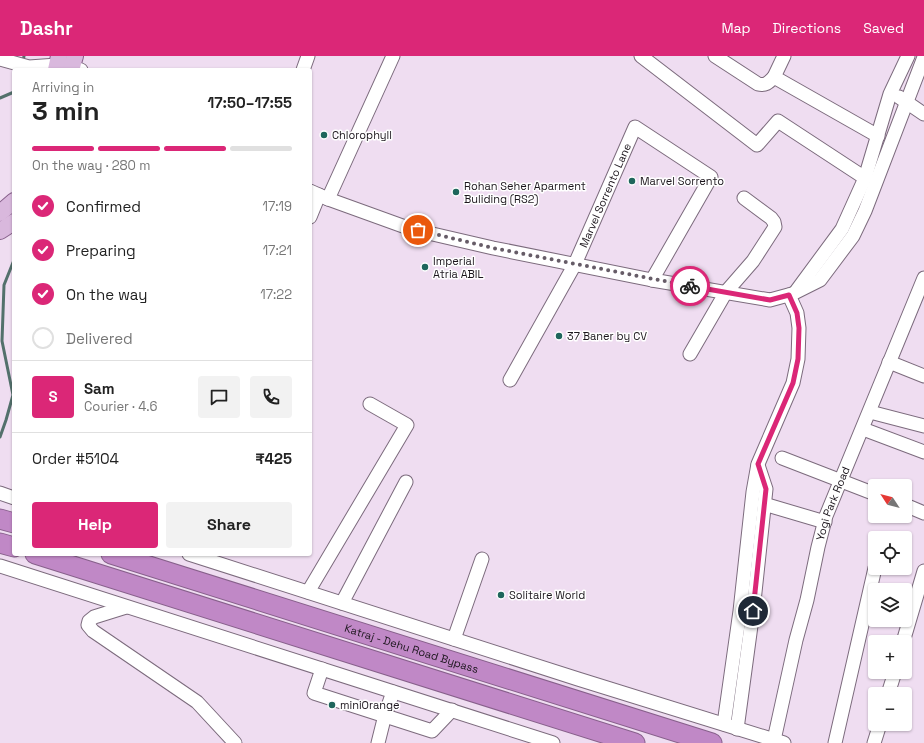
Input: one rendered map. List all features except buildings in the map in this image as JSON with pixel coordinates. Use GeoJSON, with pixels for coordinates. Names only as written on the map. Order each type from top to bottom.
{"type":"FeatureCollection","features":[{"type":"Feature","properties":{"kind":"highway"},"geometry":{"type":"LineString","coordinates":[[0,519],[12,522]]}},
{"type":"Feature","properties":{"kind":"highway"},"geometry":{"type":"LineString","coordinates":[[0,543],[12,546]]}},
{"type":"Feature","properties":{"kind":"highway","name":"Katraj - Dehu Road Bypass"},"geometry":{"type":"LineString","coordinates":[[41,556],[635,743]]}},
{"type":"Feature","properties":{"kind":"highway","name":"Katraj - Dehu Road Bypass"},"geometry":{"type":"LineString","coordinates":[[117,556],[712,743]]}},
{"type":"Feature","properties":{"kind":"main road"},"geometry":{"type":"LineString","coordinates":[[5,222],[12,206]]}},
{"type":"Feature","properties":{"kind":"street"},"geometry":{"type":"LineString","coordinates":[[303,68],[308,56]]}},
{"type":"Feature","properties":{"kind":"street"},"geometry":{"type":"LineString","coordinates":[[312,212],[319,195],[393,56]]}},
{"type":"Feature","properties":{"kind":"street"},"geometry":{"type":"LineString","coordinates":[[641,56],[757,145],[778,121],[865,178]]}},
{"type":"Feature","properties":{"kind":"street"},"geometry":{"type":"LineString","coordinates":[[715,56],[758,84],[763,85],[768,83],[774,76],[784,56]]}},
{"type":"Feature","properties":{"kind":"street"},"geometry":{"type":"LineString","coordinates":[[792,293],[842,229],[865,178],[891,92],[908,56]]}},
{"type":"Feature","properties":{"kind":"street"},"geometry":{"type":"LineString","coordinates":[[319,195],[411,229],[493,248],[652,280],[770,300],[792,293],[820,280],[853,236],[865,211],[924,56]]}},
{"type":"Feature","properties":{"kind":"street"},"geometry":{"type":"LineString","coordinates":[[0,59],[24,65],[67,65]]}},
{"type":"Feature","properties":{"kind":"street"},"geometry":{"type":"LineString","coordinates":[[774,76],[878,136]]}},
{"type":"Feature","properties":{"kind":"street"},"geometry":{"type":"LineString","coordinates":[[891,92],[924,114]]}},
{"type":"Feature","properties":{"kind":"street","name":"Marvel Sorrento Lane"},"geometry":{"type":"LineString","coordinates":[[510,380],[575,264],[636,127],[711,176],[652,280]]}},
{"type":"Feature","properties":{"kind":"street"},"geometry":{"type":"LineString","coordinates":[[690,354],[726,292],[753,260],[775,227],[771,218],[744,198]]}},
{"type":"Feature","properties":{"kind":"street","name":"Yogi Park Road"},"geometry":{"type":"LineString","coordinates":[[779,741],[796,640],[825,522],[924,279]]}},
{"type":"Feature","properties":{"kind":"street"},"geometry":{"type":"LineString","coordinates":[[724,724],[740,611],[752,492],[758,464],[793,383],[798,359],[799,328],[792,293]]}},
{"type":"Feature","properties":{"kind":"street"},"geometry":{"type":"LineString","coordinates":[[889,362],[924,376]]}},
{"type":"Feature","properties":{"kind":"street"},"geometry":{"type":"LineString","coordinates":[[308,592],[407,425],[370,404]]}},
{"type":"Feature","properties":{"kind":"street"},"geometry":{"type":"LineString","coordinates":[[870,412],[924,426]]}},
{"type":"Feature","properties":{"kind":"street"},"geometry":{"type":"LineString","coordinates":[[863,429],[924,452]]}},
{"type":"Feature","properties":{"kind":"street"},"geometry":{"type":"LineString","coordinates":[[782,458],[868,491]]}},
{"type":"Feature","properties":{"kind":"street"},"geometry":{"type":"LineString","coordinates":[[743,734],[753,611],[766,489],[758,464]]}},
{"type":"Feature","properties":{"kind":"street"},"geometry":{"type":"LineString","coordinates":[[342,603],[406,482]]}},
{"type":"Feature","properties":{"kind":"street"},"geometry":{"type":"LineString","coordinates":[[0,493],[12,497]]}},
{"type":"Feature","properties":{"kind":"street"},"geometry":{"type":"LineString","coordinates":[[764,504],[825,522]]}},
{"type":"Feature","properties":{"kind":"street"},"geometry":{"type":"LineString","coordinates":[[912,508],[924,513]]}},
{"type":"Feature","properties":{"kind":"street"},"geometry":{"type":"LineString","coordinates":[[196,556],[724,724],[743,734],[779,741]]}},
{"type":"Feature","properties":{"kind":"street"},"geometry":{"type":"LineString","coordinates":[[454,639],[482,559]]}},
{"type":"Feature","properties":{"kind":"street"},"geometry":{"type":"LineString","coordinates":[[0,566],[554,743]]}},
{"type":"Feature","properties":{"kind":"street"},"geometry":{"type":"LineString","coordinates":[[905,635],[924,571]]}},
{"type":"Feature","properties":{"kind":"street"},"geometry":{"type":"LineString","coordinates":[[835,743],[873,575]]}},
{"type":"Feature","properties":{"kind":"street"},"geometry":{"type":"LineString","coordinates":[[126,606],[94,617],[89,620],[88,625],[93,631],[197,702],[234,743]]}},
{"type":"Feature","properties":{"kind":"street"},"geometry":{"type":"LineString","coordinates":[[322,669],[314,693],[432,731],[452,710]]}},
{"type":"Feature","properties":{"kind":"street"},"geometry":{"type":"LineString","coordinates":[[378,743],[393,692]]}},
{"type":"Feature","properties":{"kind":"street"},"geometry":{"type":"LineString","coordinates":[[874,743],[878,731]]}},
{"type":"Feature","properties":{"kind":"waterway"},"geometry":{"type":"LineString","coordinates":[[23,62],[24,56]]}},
{"type":"Feature","properties":{"kind":"waterway"},"geometry":{"type":"LineString","coordinates":[[0,98],[12,93]]}},
{"type":"Feature","properties":{"kind":"waterway"},"geometry":{"type":"LineString","coordinates":[[12,265],[4,285],[2,341],[12,390]]}},
{"type":"Feature","properties":{"kind":"waterway"},"geometry":{"type":"LineString","coordinates":[[0,437],[12,399]]}},
{"type":"Feature","properties":{"kind":"way so far"},"geometry":{"type":"LineString","coordinates":[[418,230],[493,248],[652,280],[690,286]]}},
{"type":"Feature","properties":{"kind":"place","name":"Chlorophyll"},"geometry":{"type":"Point","coordinates":[324,135]}},
{"type":"Feature","properties":{"kind":"place","name":"Marvel Sorrento"},"geometry":{"type":"Point","coordinates":[632,181]}},
{"type":"Feature","properties":{"kind":"place","name":"Rohan Seher Aparment Buliding (RS2)"},"geometry":{"type":"Point","coordinates":[456,192]}},
{"type":"Feature","properties":{"kind":"place","name":"Imperial Atria ABIL"},"geometry":{"type":"Point","coordinates":[425,267]}},
{"type":"Feature","properties":{"kind":"place","name":"37 Baner by CV"},"geometry":{"type":"Point","coordinates":[559,336]}},
{"type":"Feature","properties":{"kind":"place","name":"Solitaire World"},"geometry":{"type":"Point","coordinates":[501,595]}},
{"type":"Feature","properties":{"kind":"place","name":"miniOrange"},"geometry":{"type":"Point","coordinates":[332,705]}},
{"type":"Feature","properties":{"kind":"route"},"geometry":{"type":"LineString","coordinates":[[690,286],[770,300],[789,295],[797,313],[799,328],[798,359],[793,383],[758,464],[766,489],[753,611]]}}]}
